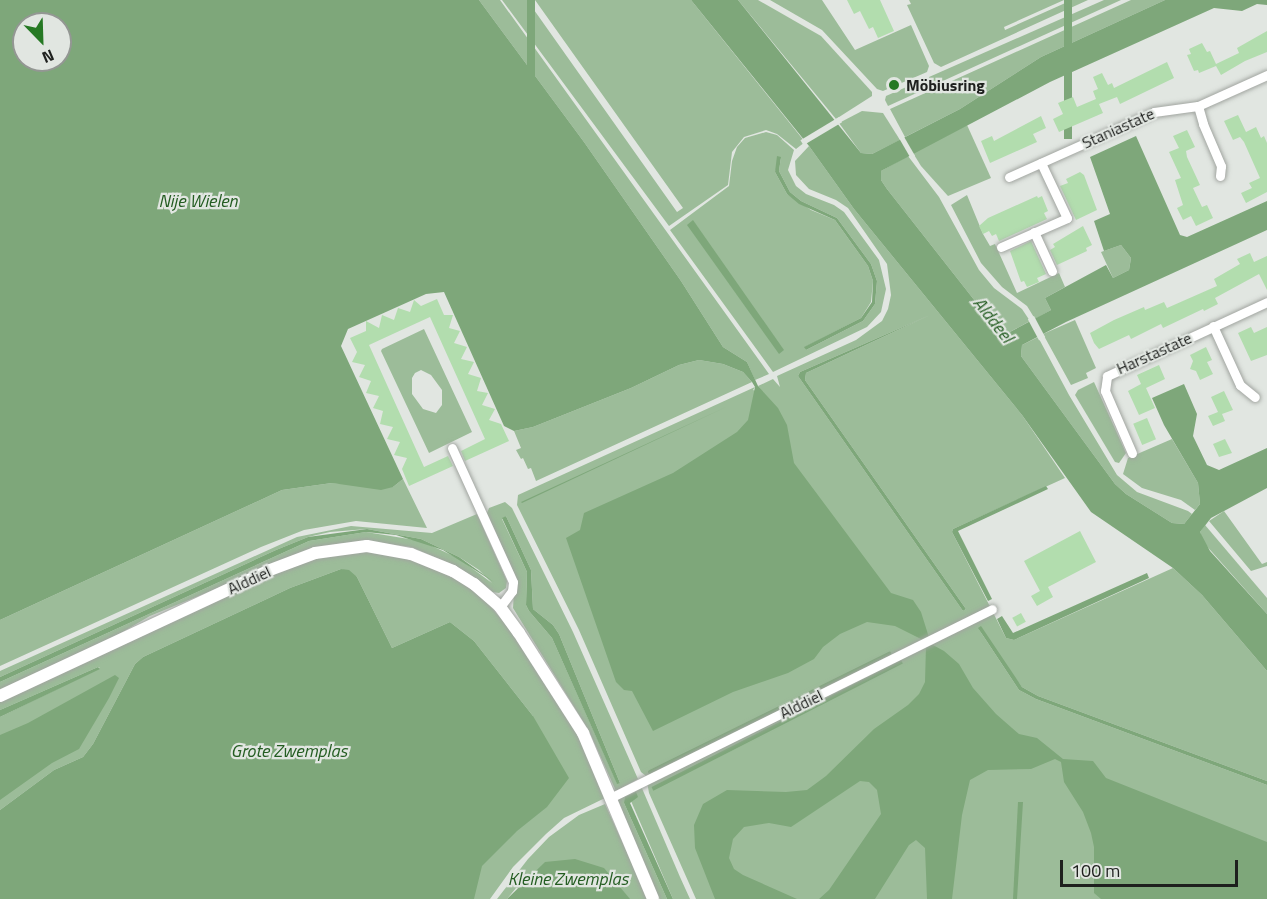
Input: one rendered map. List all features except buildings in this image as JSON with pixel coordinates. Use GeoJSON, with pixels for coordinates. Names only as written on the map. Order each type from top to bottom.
{"type":"FeatureCollection","features":[{"type":"Feature","properties":{"kind":"street","name":"Staniastate"},"geometry":{"type":"LineString","coordinates":[[1009,177],[1154,112],[1198,106],[1267,75]]}},
{"type":"Feature","properties":{"kind":"street"},"geometry":{"type":"LineString","coordinates":[[1198,106],[1221,166],[1220,176]]}},
{"type":"Feature","properties":{"kind":"street"},"geometry":{"type":"LineString","coordinates":[[1001,247],[1067,218],[1041,163]]}},
{"type":"Feature","properties":{"kind":"street"},"geometry":{"type":"LineString","coordinates":[[1034,232],[1052,271]]}},
{"type":"Feature","properties":{"kind":"street","name":"Harstastate"},"geometry":{"type":"LineString","coordinates":[[1132,453],[1105,392],[1107,376],[1267,302]]}},
{"type":"Feature","properties":{"kind":"street"},"geometry":{"type":"LineString","coordinates":[[1213,326],[1240,385],[1255,397]]}},
{"type":"Feature","properties":{"kind":"street"},"geometry":{"type":"LineString","coordinates":[[452,448],[513,582],[512,591],[500,607]]}},
{"type":"Feature","properties":{"kind":"street","name":"Alddiel"},"geometry":{"type":"LineString","coordinates":[[0,696],[270,570],[315,553],[367,546],[394,549],[430,560],[474,584],[500,607],[519,633],[583,733],[653,899]]}},
{"type":"Feature","properties":{"kind":"street","name":"Alddiel"},"geometry":{"type":"LineString","coordinates":[[610,798],[992,609]]}},
{"type":"Feature","properties":{"kind":"shaded area"},"geometry":{"type":"Polygon","coordinates":[[[479,0],[500,0],[769,374],[755,380],[747,362],[723,347],[681,281],[584,142],[479,0]]]}},
{"type":"Feature","properties":{"kind":"shaded area"},"geometry":{"type":"Polygon","coordinates":[[[502,0],[527,0],[677,212],[683,208],[535,0],[691,0],[805,142],[796,149],[777,134],[766,130],[744,137],[732,152],[728,185],[669,226],[502,0]]]}},
{"type":"Feature","properties":{"kind":"shaded area"},"geometry":{"type":"Polygon","coordinates":[[[738,0],[758,0],[821,36],[872,92],[872,96],[836,119],[738,0]]]}},
{"type":"Feature","properties":{"kind":"shaded area"},"geometry":{"type":"Polygon","coordinates":[[[770,0],[822,0],[855,50],[911,25],[929,66],[927,72],[883,91],[877,89],[822,30],[770,0]]]}},
{"type":"Feature","properties":{"kind":"shaded area"},"geometry":{"type":"Polygon","coordinates":[[[909,0],[1064,0],[1004,27],[1005,30],[1072,0],[1088,0],[941,67],[934,63],[907,5],[911,4],[909,0]]]}},
{"type":"Feature","properties":{"kind":"shaded area"},"geometry":{"type":"Polygon","coordinates":[[[1104,0],[1121,0],[888,106],[885,100],[886,96],[1104,0]]]}},
{"type":"Feature","properties":{"kind":"shaded area"},"geometry":{"type":"Polygon","coordinates":[[[1131,0],[1165,0],[1041,57],[960,109],[905,137],[890,109],[1131,0]]]}},
{"type":"Feature","properties":{"kind":"shaded area"},"geometry":{"type":"Polygon","coordinates":[[[862,111],[883,113],[900,140],[872,154],[861,153],[839,123],[862,111]]]}},
{"type":"Feature","properties":{"kind":"shaded area"},"geometry":{"type":"Polygon","coordinates":[[[967,125],[991,178],[948,196],[921,166],[913,153],[967,125]]]}},
{"type":"Feature","properties":{"kind":"shaded area"},"geometry":{"type":"Polygon","coordinates":[[[766,132],[777,135],[794,150],[788,170],[796,186],[806,194],[834,205],[844,212],[879,260],[886,289],[881,312],[867,327],[773,372],[670,230],[729,186],[732,161],[737,147],[745,138],[766,132]],[[781,157],[775,172],[787,194],[811,210],[835,220],[868,266],[873,281],[871,302],[861,318],[805,347],[806,350],[863,321],[875,304],[877,281],[871,264],[837,218],[801,201],[790,192],[779,171],[781,157]]]}},
{"type":"Feature","properties":{"kind":"shaded area"},"geometry":{"type":"Polygon","coordinates":[[[809,146],[854,209],[1022,415],[1065,478],[953,529],[952,532],[1006,638],[1014,640],[1173,568],[1202,595],[1267,671],[1267,781],[1038,696],[1022,687],[978,628],[1019,690],[1036,699],[1267,785],[1267,899],[696,899],[649,793],[646,776],[641,772],[579,630],[517,505],[518,495],[755,387],[753,390],[764,394],[758,386],[773,379],[780,387],[777,376],[856,340],[882,321],[891,295],[887,264],[848,208],[836,200],[809,189],[796,175],[795,161],[809,146]],[[930,315],[800,372],[798,376],[963,611],[966,609],[805,380],[806,373],[930,315]]]}},
{"type":"Feature","properties":{"kind":"shaded area"},"geometry":{"type":"Polygon","coordinates":[[[908,156],[939,197],[979,270],[994,288],[1022,309],[1030,321],[1008,333],[997,329],[887,189],[881,180],[881,171],[908,156]]]}},
{"type":"Feature","properties":{"kind":"shaded area"},"geometry":{"type":"Polygon","coordinates":[[[967,195],[983,234],[990,246],[995,244],[1017,293],[1059,273],[1065,287],[1045,298],[1051,310],[1035,319],[1027,306],[1002,287],[981,263],[951,205],[967,195]]]}},
{"type":"Feature","properties":{"kind":"shaded area"},"geometry":{"type":"Polygon","coordinates":[[[1121,245],[1131,258],[1129,270],[1113,278],[1101,252],[1121,245]]]}},
{"type":"Feature","properties":{"kind":"shaded area"},"geometry":{"type":"Polygon","coordinates":[[[1075,320],[1096,368],[1086,373],[1088,378],[1071,385],[1043,334],[1075,320]]]}},
{"type":"Feature","properties":{"kind":"shaded area"},"geometry":{"type":"Polygon","coordinates":[[[424,329],[472,432],[429,453],[382,349],[424,329]],[[421,370],[415,373],[412,378],[412,394],[423,409],[436,413],[442,405],[442,390],[431,375],[421,370]]]}},
{"type":"Feature","properties":{"kind":"shaded area"},"geometry":{"type":"Polygon","coordinates":[[[1038,337],[1069,395],[1117,475],[1137,492],[1188,511],[1192,514],[1184,524],[1172,523],[1126,494],[1115,484],[1021,356],[1022,345],[1038,337]]]}},
{"type":"Feature","properties":{"kind":"shaded area"},"geometry":{"type":"Polygon","coordinates":[[[699,360],[723,364],[743,372],[752,382],[536,481],[531,468],[528,469],[516,450],[521,448],[514,431],[533,427],[631,388],[679,365],[699,360]]]}},
{"type":"Feature","properties":{"kind":"shaded area"},"geometry":{"type":"Polygon","coordinates":[[[1094,382],[1126,453],[1119,463],[1115,462],[1075,395],[1078,390],[1094,382]]]}},
{"type":"Feature","properties":{"kind":"shaded area"},"geometry":{"type":"Polygon","coordinates":[[[1172,439],[1198,483],[1200,504],[1195,510],[1181,500],[1142,488],[1123,474],[1128,458],[1172,439]]]}},
{"type":"Feature","properties":{"kind":"shaded area"},"geometry":{"type":"Polygon","coordinates":[[[403,479],[427,528],[356,521],[304,530],[261,547],[0,666],[0,620],[282,490],[332,483],[393,487],[403,479]]]}},
{"type":"Feature","properties":{"kind":"shaded area"},"geometry":{"type":"Polygon","coordinates":[[[505,502],[512,508],[573,632],[638,779],[616,791],[589,731],[513,608],[515,575],[487,513],[489,508],[505,502]],[[506,516],[502,519],[527,572],[526,605],[552,638],[617,783],[620,783],[559,634],[553,625],[533,609],[531,570],[506,516]]]}},
{"type":"Feature","properties":{"kind":"shaded area"},"geometry":{"type":"Polygon","coordinates":[[[1224,511],[1262,564],[1267,562],[1267,566],[1251,571],[1209,521],[1224,511]]]}},
{"type":"Feature","properties":{"kind":"shaded area"},"geometry":{"type":"Polygon","coordinates":[[[477,514],[507,581],[506,588],[499,593],[492,592],[449,563],[411,547],[381,543],[342,543],[310,550],[150,616],[107,641],[0,691],[0,682],[309,541],[366,532],[421,541],[458,558],[492,583],[479,570],[459,557],[421,539],[367,529],[330,532],[308,537],[276,550],[0,677],[0,671],[297,537],[351,526],[432,533],[477,514]]]}},
{"type":"Feature","properties":{"kind":"shaded area"},"geometry":{"type":"Polygon","coordinates":[[[1205,525],[1267,598],[1267,614],[1204,543],[1200,532],[1205,525]]]}},
{"type":"Feature","properties":{"kind":"shaded area"},"geometry":{"type":"Polygon","coordinates":[[[343,551],[381,552],[410,558],[462,582],[484,599],[504,622],[557,699],[578,735],[605,798],[564,818],[513,867],[490,899],[472,899],[476,877],[533,716],[474,641],[450,622],[392,648],[357,577],[341,569],[290,588],[143,657],[135,664],[93,744],[83,757],[54,770],[0,810],[0,717],[100,668],[0,710],[0,701],[276,573],[313,557],[343,551]]]}},
{"type":"Feature","properties":{"kind":"shaded area"},"geometry":{"type":"Polygon","coordinates":[[[641,786],[690,899],[673,899],[631,801],[624,803],[667,899],[659,899],[618,801],[620,796],[641,786]]]}},
{"type":"Feature","properties":{"kind":"shaded area"},"geometry":{"type":"Polygon","coordinates":[[[605,804],[648,899],[610,899],[516,888],[507,899],[497,899],[528,859],[549,837],[579,815],[605,804]]]}},
{"type":"Feature","properties":{"kind":"water","name":"Nije Wielen"},"geometry":{"type":"Polygon","coordinates":[[[0,0],[479,0],[584,142],[681,281],[723,347],[747,362],[758,386],[778,408],[787,425],[794,463],[891,593],[913,600],[921,612],[931,644],[944,651],[959,664],[973,688],[996,714],[1019,734],[1037,738],[1063,759],[1093,761],[1106,778],[1267,842],[1267,899],[1101,899],[1094,893],[1094,847],[1091,833],[1083,812],[1064,782],[1061,762],[1055,759],[1031,769],[988,770],[970,780],[962,815],[952,899],[927,899],[925,848],[916,840],[909,845],[875,899],[819,899],[829,890],[881,814],[877,790],[869,782],[860,781],[791,827],[769,823],[744,827],[733,839],[729,858],[734,869],[797,899],[715,899],[695,848],[694,825],[703,804],[727,790],[786,792],[807,790],[826,776],[874,729],[908,705],[919,694],[925,682],[926,646],[923,640],[895,626],[867,622],[840,634],[823,647],[814,659],[788,673],[733,692],[653,731],[632,691],[624,690],[616,682],[566,538],[580,530],[584,513],[673,473],[737,432],[748,420],[755,387],[743,372],[723,364],[699,360],[679,365],[631,388],[533,427],[514,431],[504,426],[444,292],[426,294],[348,329],[341,346],[403,479],[393,487],[381,490],[332,483],[282,490],[0,620],[0,0]]]}},
{"type":"Feature","properties":{"kind":"water"},"geometry":{"type":"Polygon","coordinates":[[[527,0],[535,0],[535,260],[527,260],[527,0]]]}},
{"type":"Feature","properties":{"kind":"water"},"geometry":{"type":"Polygon","coordinates":[[[691,0],[738,0],[861,153],[872,154],[960,109],[1041,57],[1165,0],[1267,0],[1267,5],[1257,4],[1242,11],[1214,8],[1050,82],[881,171],[881,180],[997,329],[1008,333],[1051,310],[1045,298],[1106,265],[1113,278],[1129,270],[1131,258],[1121,245],[1104,251],[1094,221],[1110,214],[1090,157],[1136,136],[1180,235],[1187,237],[1267,201],[1267,230],[1066,322],[1022,345],[1021,356],[1115,484],[1126,494],[1172,523],[1184,524],[1200,504],[1198,483],[1164,425],[1152,398],[1184,384],[1197,414],[1193,436],[1207,465],[1219,470],[1267,448],[1267,488],[1211,518],[1200,532],[1210,551],[1267,614],[1267,671],[1202,595],[1173,568],[1091,512],[1022,415],[854,209],[809,146],[691,0]]]}},
{"type":"Feature","properties":{"kind":"water"},"geometry":{"type":"Polygon","coordinates":[[[1064,0],[1072,0],[1072,139],[1064,139],[1064,0]]]}},
{"type":"Feature","properties":{"kind":"water"},"geometry":{"type":"Polygon","coordinates":[[[777,156],[781,157],[779,171],[790,192],[801,201],[837,218],[871,264],[877,281],[875,304],[863,321],[806,350],[804,347],[861,318],[872,302],[873,281],[868,266],[835,220],[799,204],[787,194],[775,172],[777,156]]]}},
{"type":"Feature","properties":{"kind":"water"},"geometry":{"type":"Polygon","coordinates":[[[693,220],[784,350],[779,354],[687,225],[693,220]]]}},
{"type":"Feature","properties":{"kind":"water"},"geometry":{"type":"Polygon","coordinates":[[[930,315],[806,373],[805,380],[966,609],[963,611],[798,376],[800,372],[930,315]]]}},
{"type":"Feature","properties":{"kind":"water"},"geometry":{"type":"Polygon","coordinates":[[[726,407],[522,503],[521,502],[726,407]]]}},
{"type":"Feature","properties":{"kind":"water"},"geometry":{"type":"Polygon","coordinates":[[[1046,486],[1048,489],[958,531],[992,599],[988,601],[952,532],[953,529],[1046,486]]]}},
{"type":"Feature","properties":{"kind":"water"},"geometry":{"type":"Polygon","coordinates":[[[506,516],[531,570],[533,609],[553,625],[559,634],[620,783],[617,784],[552,638],[526,605],[527,572],[502,518],[506,516]]]}},
{"type":"Feature","properties":{"kind":"water"},"geometry":{"type":"Polygon","coordinates":[[[367,529],[421,539],[459,557],[494,582],[443,550],[396,535],[366,532],[309,541],[0,682],[0,677],[276,550],[308,537],[367,529]]]}},
{"type":"Feature","properties":{"kind":"water","name":"Grote Zwemplas"},"geometry":{"type":"Polygon","coordinates":[[[341,569],[349,570],[357,577],[392,648],[450,622],[474,641],[533,716],[569,778],[547,807],[517,831],[482,866],[474,899],[0,899],[0,810],[54,770],[83,757],[93,744],[135,664],[143,657],[290,588],[341,569]]]}},
{"type":"Feature","properties":{"kind":"water"},"geometry":{"type":"Polygon","coordinates":[[[1147,573],[1149,578],[1014,640],[1006,638],[997,619],[1002,616],[1013,633],[1147,573]]]}},
{"type":"Feature","properties":{"kind":"water"},"geometry":{"type":"Polygon","coordinates":[[[981,626],[1022,687],[1038,696],[1267,781],[1267,785],[1036,699],[1019,690],[978,628],[981,626]]]}},
{"type":"Feature","properties":{"kind":"water"},"geometry":{"type":"Polygon","coordinates":[[[901,660],[903,664],[653,791],[652,787],[901,660]]]}},
{"type":"Feature","properties":{"kind":"water"},"geometry":{"type":"Polygon","coordinates":[[[98,667],[100,669],[0,717],[0,710],[98,667]]]}},
{"type":"Feature","properties":{"kind":"water"},"geometry":{"type":"Polygon","coordinates":[[[115,675],[119,678],[79,749],[52,763],[0,800],[0,735],[28,723],[115,675]]]}},
{"type":"Feature","properties":{"kind":"water"},"geometry":{"type":"Polygon","coordinates":[[[636,792],[638,797],[630,803],[673,899],[667,899],[624,803],[625,797],[636,792]]]}},
{"type":"Feature","properties":{"kind":"water"},"geometry":{"type":"Polygon","coordinates":[[[1018,802],[1023,802],[1017,899],[1013,899],[1018,802]]]}},
{"type":"Feature","properties":{"kind":"water","name":"Kleine Zwemplas"},"geometry":{"type":"Polygon","coordinates":[[[575,859],[604,868],[630,899],[507,899],[545,862],[575,859]]]}},
{"type":"Feature","properties":{"kind":"pier"},"geometry":{"type":"Polygon","coordinates":[[[839,117],[842,122],[804,145],[800,140],[839,117]]]}},
{"type":"Feature","properties":{"kind":"pier"},"geometry":{"type":"Polygon","coordinates":[[[903,135],[915,156],[911,158],[899,138],[903,135]]]}},
{"type":"Feature","properties":{"kind":"pier"},"geometry":{"type":"Polygon","coordinates":[[[1034,316],[1045,337],[1039,340],[1028,319],[1034,316]]]}},
{"type":"Feature","properties":{"kind":"waterway"},"geometry":{"type":"LineString","coordinates":[[650,772],[889,654]]}},
{"type":"Feature","properties":{"kind":"place","name":"Möbiusring"},"geometry":{"type":"Point","coordinates":[894,85]}},
{"type":"Feature","properties":{"kind":"water label","name":"Alddeel"},"geometry":{"type":"Point","coordinates":[993,320]}}]}
